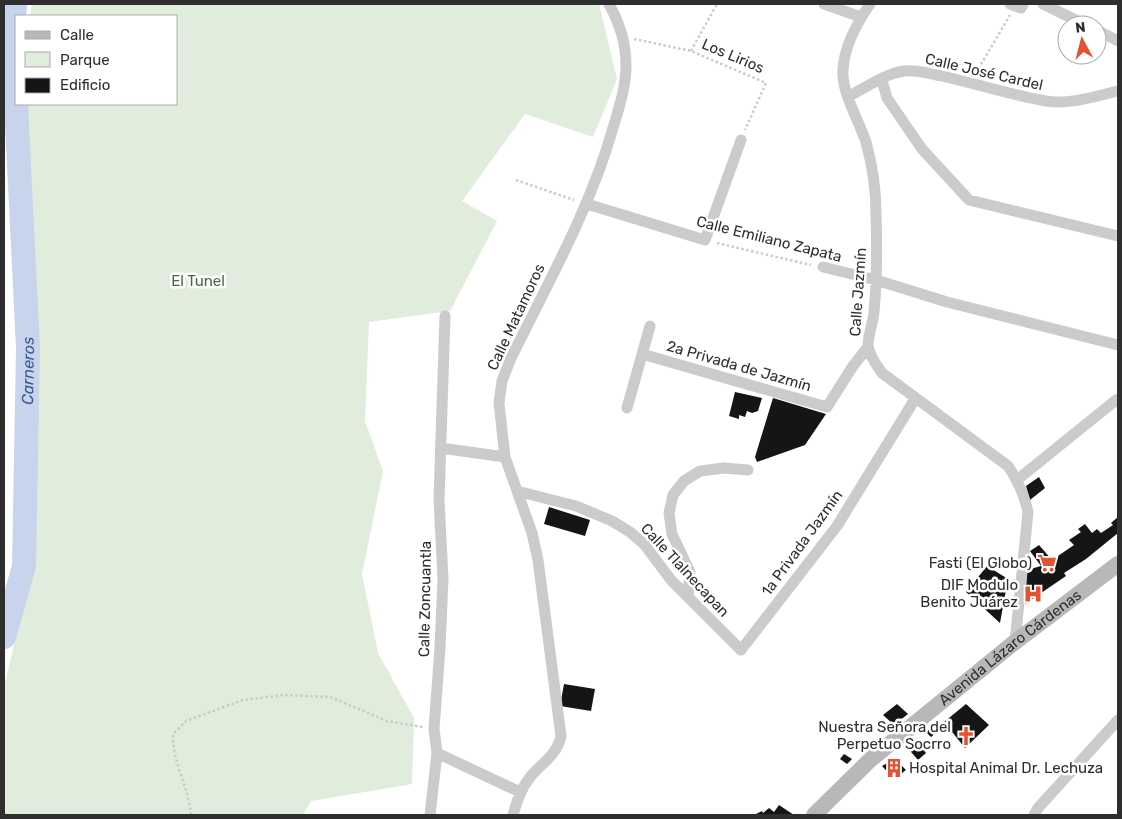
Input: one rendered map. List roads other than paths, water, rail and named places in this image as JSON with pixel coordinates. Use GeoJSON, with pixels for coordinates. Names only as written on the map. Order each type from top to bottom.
{"type":"FeatureCollection","features":[{"type":"Feature","properties":{"kind":"main road","name":"Avenida Lázaro Cárdenas"},"geometry":{"type":"LineString","coordinates":[[814,815],[870,760],[1015,642],[1118,564]]}},
{"type":"Feature","properties":{"kind":"street","name":"Calle Matamoros"},"geometry":{"type":"LineString","coordinates":[[513,815],[520,792],[531,776],[553,755],[559,746],[561,736],[538,560],[532,533],[505,456],[499,403],[502,381],[511,358],[587,204],[605,156],[624,90],[626,64],[623,36],[609,4]]}},
{"type":"Feature","properties":{"kind":"street"},"geometry":{"type":"LineString","coordinates":[[824,4],[861,17]]}},
{"type":"Feature","properties":{"kind":"street","name":"Calle Jazmín"},"geometry":{"type":"LineString","coordinates":[[871,4],[861,17],[844,53],[842,72],[848,97],[866,142],[873,176],[876,212],[876,280],[874,314],[868,347],[874,362],[882,373],[915,400],[1008,466],[1024,494],[1028,512],[1015,642]]}},
{"type":"Feature","properties":{"kind":"street"},"geometry":{"type":"LineString","coordinates":[[1043,4],[1066,15]]}},
{"type":"Feature","properties":{"kind":"street","name":"Calle José Cardel"},"geometry":{"type":"LineString","coordinates":[[848,97],[895,73],[906,71],[919,71],[971,82],[1048,102],[1067,102],[1118,91]]}},
{"type":"Feature","properties":{"kind":"street"},"geometry":{"type":"LineString","coordinates":[[882,80],[887,98],[922,149],[969,200],[1118,236]]}},
{"type":"Feature","properties":{"kind":"street","name":"Calle Emiliano Zapata"},"geometry":{"type":"LineString","coordinates":[[587,204],[705,240],[741,140]]}},
{"type":"Feature","properties":{"kind":"street","name":"Calle Emiliano Zapata"},"geometry":{"type":"LineString","coordinates":[[822,267],[876,280],[947,302],[1118,346]]}},
{"type":"Feature","properties":{"kind":"street","name":"Calle Zoncuantla"},"geometry":{"type":"LineString","coordinates":[[430,815],[437,753],[434,729],[443,578],[440,448],[445,316]]}},
{"type":"Feature","properties":{"kind":"street"},"geometry":{"type":"LineString","coordinates":[[627,408],[650,326]]}},
{"type":"Feature","properties":{"kind":"street","name":"2a Privada de Jazmín"},"geometry":{"type":"LineString","coordinates":[[642,354],[827,407],[853,366],[868,347]]}},
{"type":"Feature","properties":{"kind":"street","name":"1a Privada Jazmín"},"geometry":{"type":"LineString","coordinates":[[741,650],[837,526],[915,400]]}},
{"type":"Feature","properties":{"kind":"street"},"geometry":{"type":"LineString","coordinates":[[1017,480],[1117,401]]}},
{"type":"Feature","properties":{"kind":"street"},"geometry":{"type":"LineString","coordinates":[[440,448],[505,456]]}},
{"type":"Feature","properties":{"kind":"street"},"geometry":{"type":"LineString","coordinates":[[688,597],[690,572],[672,534],[668,513],[673,495],[684,481],[700,471],[724,468],[748,470]]}},
{"type":"Feature","properties":{"kind":"street","name":"Calle Tlalnecapan"},"geometry":{"type":"LineString","coordinates":[[517,491],[576,506],[612,521],[630,532],[644,544],[671,580],[741,650]]}},
{"type":"Feature","properties":{"kind":"street"},"geometry":{"type":"LineString","coordinates":[[1034,815],[1038,808],[1118,720]]}},
{"type":"Feature","properties":{"kind":"street"},"geometry":{"type":"LineString","coordinates":[[437,753],[520,792]]}},
{"type":"Feature","properties":{"kind":"waterway","name":"Carneros"},"geometry":{"type":"LineString","coordinates":[[15,4],[13,50],[15,85]]}},
{"type":"Feature","properties":{"kind":"waterway","name":"Carneros"},"geometry":{"type":"LineString","coordinates":[[4,637],[24,566],[28,348],[16,105]]}},
{"type":"Feature","properties":{"kind":"place","name":"Fasti (El Globo)"},"geometry":{"type":"Point","coordinates":[1047,563]}},
{"type":"Feature","properties":{"kind":"place","name":"DIF Modulo Benito Juárez"},"geometry":{"type":"Point","coordinates":[1033,594]}},
{"type":"Feature","properties":{"kind":"place","name":"Nuestra Señora del Perpetuo Socrro"},"geometry":{"type":"Point","coordinates":[966,736]}},
{"type":"Feature","properties":{"kind":"place","name":"Hospital Animal Dr. Lechuza"},"geometry":{"type":"Point","coordinates":[894,768]}},
{"type":"Feature","properties":{"kind":"park label","name":"El Tunel"},"geometry":{"type":"Point","coordinates":[198,281]}}]}
